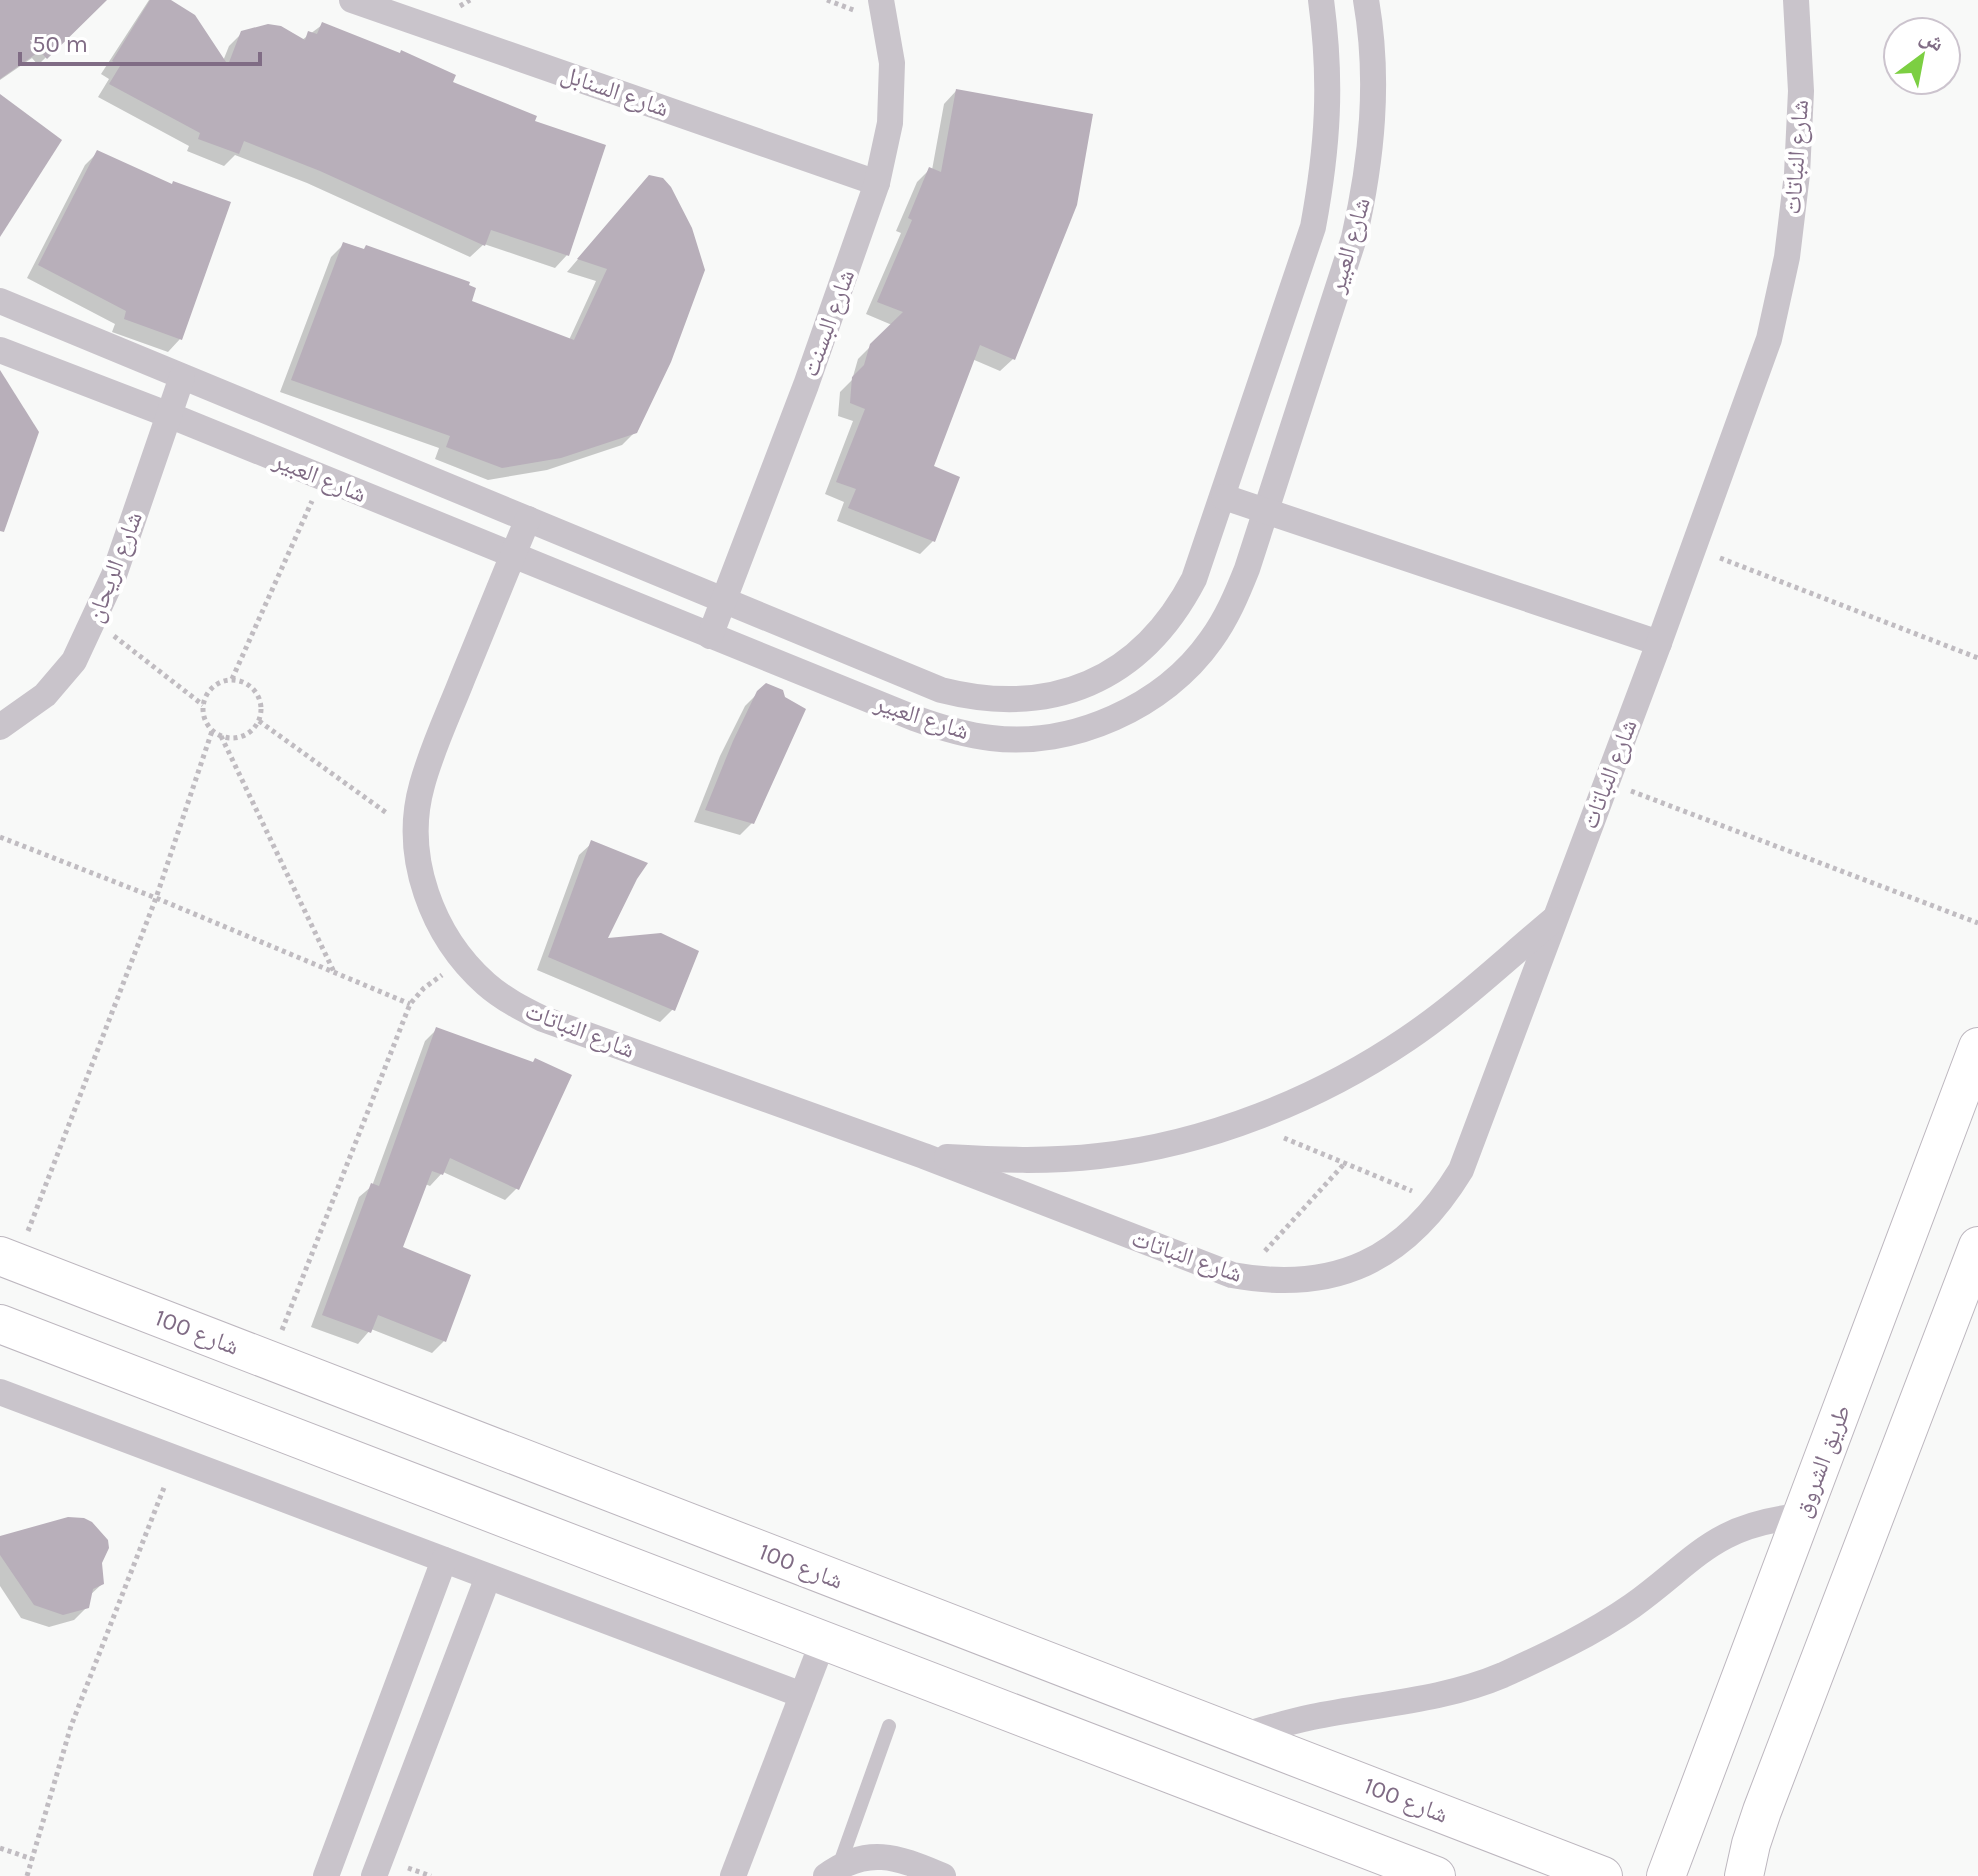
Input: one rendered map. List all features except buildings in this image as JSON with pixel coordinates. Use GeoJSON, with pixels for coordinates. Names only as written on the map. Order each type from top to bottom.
{"type":"FeatureCollection","features":[{"type":"Feature","properties":{"kind":"street","name":"شارع السنابل"},"geometry":{"type":"LineString","coordinates":[[352,0],[877,183]]}},
{"type":"Feature","properties":{"kind":"street","name":"شارع البسنت"},"geometry":{"type":"LineString","coordinates":[[710,636],[806,385],[877,183],[890,123],[892,63],[881,0]]}},
{"type":"Feature","properties":{"kind":"street","name":"شارع العبير"},"geometry":{"type":"LineString","coordinates":[[0,301],[941,690],[973,698],[1007,701],[1040,698],[1073,690],[1103,677],[1132,658],[1178,610],[1194,579],[1313,227],[1324,168],[1329,108],[1327,48],[1321,0]]}},
{"type":"Feature","properties":{"kind":"street","name":"شارع العبير"},"geometry":{"type":"LineString","coordinates":[[0,350],[169,415],[953,732],[994,739],[1035,738],[1075,731],[1114,718],[1150,698],[1182,672],[1210,642],[1232,607],[1354,238],[1366,185],[1373,130],[1374,76],[1366,0]]}},
{"type":"Feature","properties":{"kind":"street","name":"شارع النباتات"},"geometry":{"type":"LineString","coordinates":[[528,519],[426,772],[421,787],[416,834],[422,881],[438,925],[465,964],[488,986],[514,1005],[543,1019],[924,1156],[1195,1262],[1270,1282],[1309,1280],[1348,1271],[1383,1255],[1414,1232],[1441,1203],[1461,1170],[1659,643],[1769,339],[1787,257],[1797,174],[1801,91],[1796,0]]}},
{"type":"Feature","properties":{"kind":"street","name":"شارع الريحان"},"geometry":{"type":"LineString","coordinates":[[0,727],[45,695],[74,661],[95,621],[114,575],[182,377]]}},
{"type":"Feature","properties":{"kind":"street"},"geometry":{"type":"LineString","coordinates":[[1224,497],[1659,643]]}},
{"type":"Feature","properties":{"kind":"street"},"geometry":{"type":"LineString","coordinates":[[924,1156],[1016,1161],[1099,1156],[1182,1141],[1261,1116],[1337,1081],[1408,1038],[1555,919]]}},
{"type":"Feature","properties":{"kind":"street","name":"طريق الشروق"},"geometry":{"type":"LineString","coordinates":[[1666,1876],[1978,1047]]}},
{"type":"Feature","properties":{"kind":"street"},"geometry":{"type":"LineString","coordinates":[[1744,1876],[1762,1811],[1978,1246]]}},
{"type":"Feature","properties":{"kind":"street","name":"شارع 100"},"geometry":{"type":"LineString","coordinates":[[8,1259],[1603,1876]]}},
{"type":"Feature","properties":{"kind":"street"},"geometry":{"type":"LineString","coordinates":[[1942,1340],[1978,1319]]}},
{"type":"Feature","properties":{"kind":"street"},"geometry":{"type":"LineString","coordinates":[[0,1324],[1436,1876]]}},
{"type":"Feature","properties":{"kind":"street"},"geometry":{"type":"LineString","coordinates":[[0,1392],[802,1695]]}},
{"type":"Feature","properties":{"kind":"street"},"geometry":{"type":"LineString","coordinates":[[1241,1736],[1313,1717],[1425,1698],[1498,1677],[1567,1645],[1632,1605],[1716,1540],[1743,1527],[1771,1519],[1801,1516]]}},
{"type":"Feature","properties":{"kind":"street"},"geometry":{"type":"LineString","coordinates":[[326,1876],[444,1560]]}},
{"type":"Feature","properties":{"kind":"street"},"geometry":{"type":"LineString","coordinates":[[374,1876],[488,1577]]}},
{"type":"Feature","properties":{"kind":"street"},"geometry":{"type":"LineString","coordinates":[[733,1876],[823,1641]]}},
{"type":"Feature","properties":{"kind":"street"},"geometry":{"type":"LineString","coordinates":[[832,1871],[860,1857],[884,1856],[943,1876]]}},
{"type":"Feature","properties":{"kind":"lane"},"geometry":{"type":"LineString","coordinates":[[832,1871],[889,1726]]}},
{"type":"Feature","properties":{"kind":"path"},"geometry":{"type":"LineString","coordinates":[[232,679],[322,478]]}},
{"type":"Feature","properties":{"kind":"path"},"geometry":{"type":"LineString","coordinates":[[1693,547],[1978,658]]}},
{"type":"Feature","properties":{"kind":"path"},"geometry":{"type":"LineString","coordinates":[[95,621],[203,705]]}},
{"type":"Feature","properties":{"kind":"path"},"geometry":{"type":"LineString","coordinates":[[232,679],[253,688],[260,698],[262,709],[259,721],[243,737],[221,736],[212,731],[205,719],[203,705],[212,687],[232,679]]}},
{"type":"Feature","properties":{"kind":"path"},"geometry":{"type":"LineString","coordinates":[[259,721],[416,834]]}},
{"type":"Feature","properties":{"kind":"path"},"geometry":{"type":"LineString","coordinates":[[8,1259],[156,898],[212,731]]}},
{"type":"Feature","properties":{"kind":"path"},"geometry":{"type":"LineString","coordinates":[[221,736],[334,972]]}},
{"type":"Feature","properties":{"kind":"path"},"geometry":{"type":"LineString","coordinates":[[1607,781],[1978,923]]}},
{"type":"Feature","properties":{"kind":"path"},"geometry":{"type":"LineString","coordinates":[[0,837],[410,1004]]}},
{"type":"Feature","properties":{"kind":"path"},"geometry":{"type":"LineString","coordinates":[[270,1361],[410,1004],[424,988],[465,964]]}},
{"type":"Feature","properties":{"kind":"path"},"geometry":{"type":"LineString","coordinates":[[1243,1120],[1441,1203]]}},
{"type":"Feature","properties":{"kind":"path"},"geometry":{"type":"LineString","coordinates":[[1242,1277],[1345,1163]]}},
{"type":"Feature","properties":{"kind":"path"},"geometry":{"type":"LineString","coordinates":[[27,1876],[71,1726],[175,1459]]}},
{"type":"Feature","properties":{"kind":"path"},"geometry":{"type":"LineString","coordinates":[[0,1848],[32,1859]]}}]}
